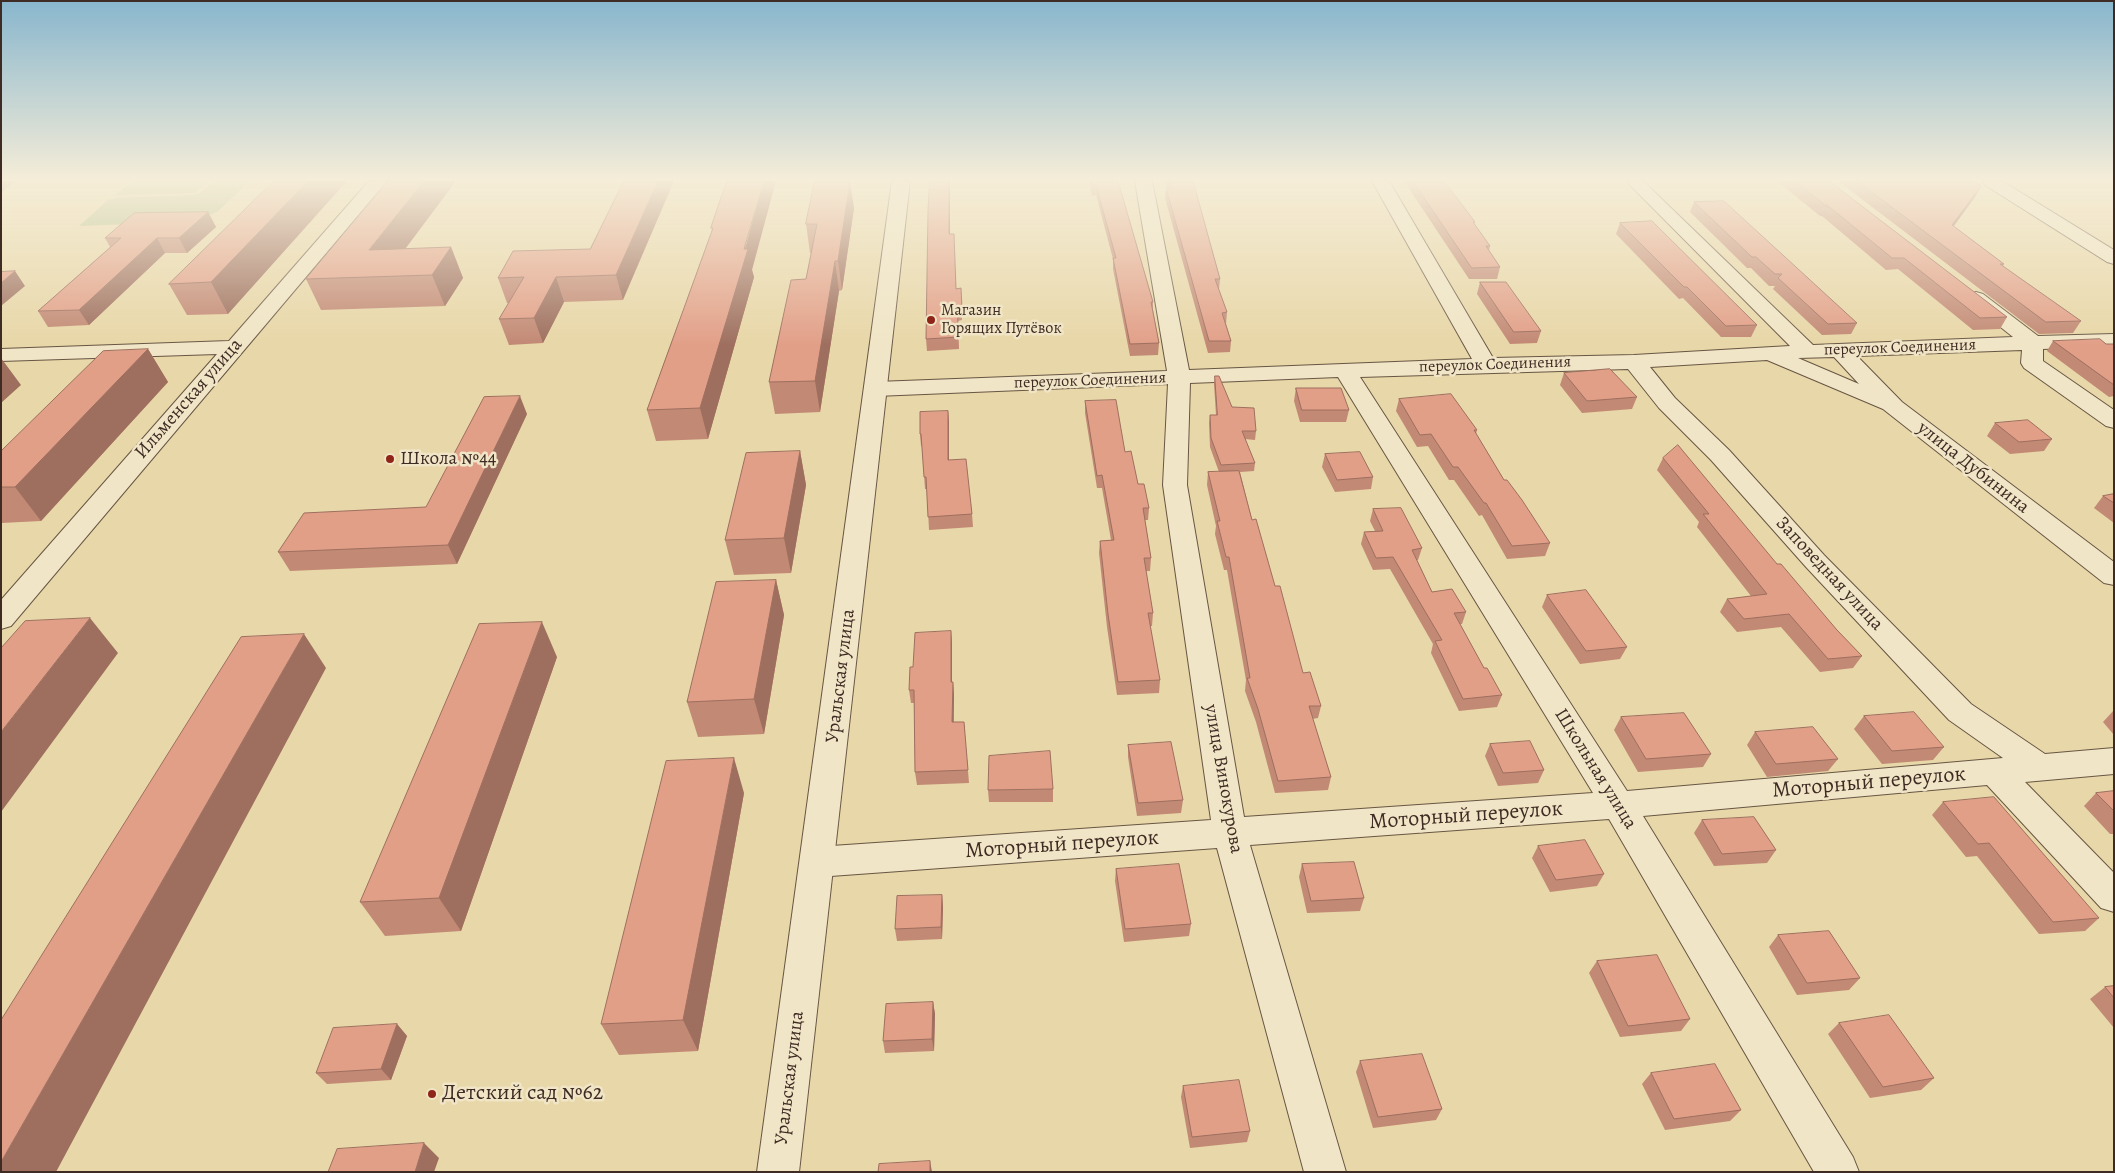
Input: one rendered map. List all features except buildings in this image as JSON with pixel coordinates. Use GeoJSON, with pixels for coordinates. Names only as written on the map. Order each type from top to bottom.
{"type":"FeatureCollection","features":[{"type":"Feature","properties":{"kind":"street","name":"Ильменская улица"},"geometry":{"type":"LineString","coordinates":[[1,619],[330,236]]}},
{"type":"Feature","properties":{"kind":"street","name":"Уральская улица"},"geometry":{"type":"LineString","coordinates":[[778,1172],[894,236]]}},
{"type":"Feature","properties":{"kind":"street","name":"улица Винокурова"},"geometry":{"type":"LineString","coordinates":[[1153,236],[1179,377],[1175,485],[1230,832],[1325,1172]]}},
{"type":"Feature","properties":{"kind":"street"},"geometry":{"type":"LineString","coordinates":[[1412,236],[1486,365]]}},
{"type":"Feature","properties":{"kind":"street"},"geometry":{"type":"LineString","coordinates":[[1690,236],[1808,352]]}},
{"type":"Feature","properties":{"kind":"street"},"geometry":{"type":"LineString","coordinates":[[2078,236],[2114,258]]}},
{"type":"Feature","properties":{"kind":"street"},"geometry":{"type":"LineString","coordinates":[[1964,289],[2033,343],[2032,364],[2114,421]]}},
{"type":"Feature","properties":{"kind":"street","name":"переулок Соединения"},"geometry":{"type":"LineString","coordinates":[[876,390],[1345,370],[1634,362],[1768,353],[2114,340]]}},
{"type":"Feature","properties":{"kind":"street"},"geometry":{"type":"LineString","coordinates":[[1,355],[233,348]]}},
{"type":"Feature","properties":{"kind":"street","name":"улица Дубинина"},"geometry":{"type":"LineString","coordinates":[[1840,351],[1894,407],[2114,576]]}},
{"type":"Feature","properties":{"kind":"street"},"geometry":{"type":"LineString","coordinates":[[1768,353],[1894,407]]}},
{"type":"Feature","properties":{"kind":"street","name":"Заповедная улица"},"geometry":{"type":"LineString","coordinates":[[1634,362],[1667,403],[1720,455],[1815,561],[1960,712],[2041,768]]}},
{"type":"Feature","properties":{"kind":"street","name":"Школьная улица"},"geometry":{"type":"LineString","coordinates":[[1345,370],[1618,805],[1838,1172]]}},
{"type":"Feature","properties":{"kind":"street","name":"Моторный переулок"},"geometry":{"type":"LineString","coordinates":[[817,862],[1618,805],[2114,761]]}},
{"type":"Feature","properties":{"kind":"street"},"geometry":{"type":"LineString","coordinates":[[1995,772],[2114,897]]}},
{"type":"Feature","properties":{"kind":"place","name":"Магазин Горящих Путёвок"},"geometry":{"type":"Point","coordinates":[931,320]}},
{"type":"Feature","properties":{"kind":"place","name":"Школа №44"},"geometry":{"type":"Point","coordinates":[390,459]}},
{"type":"Feature","properties":{"kind":"place","name":"Детский сад №62"},"geometry":{"type":"Point","coordinates":[432,1094]}}]}
